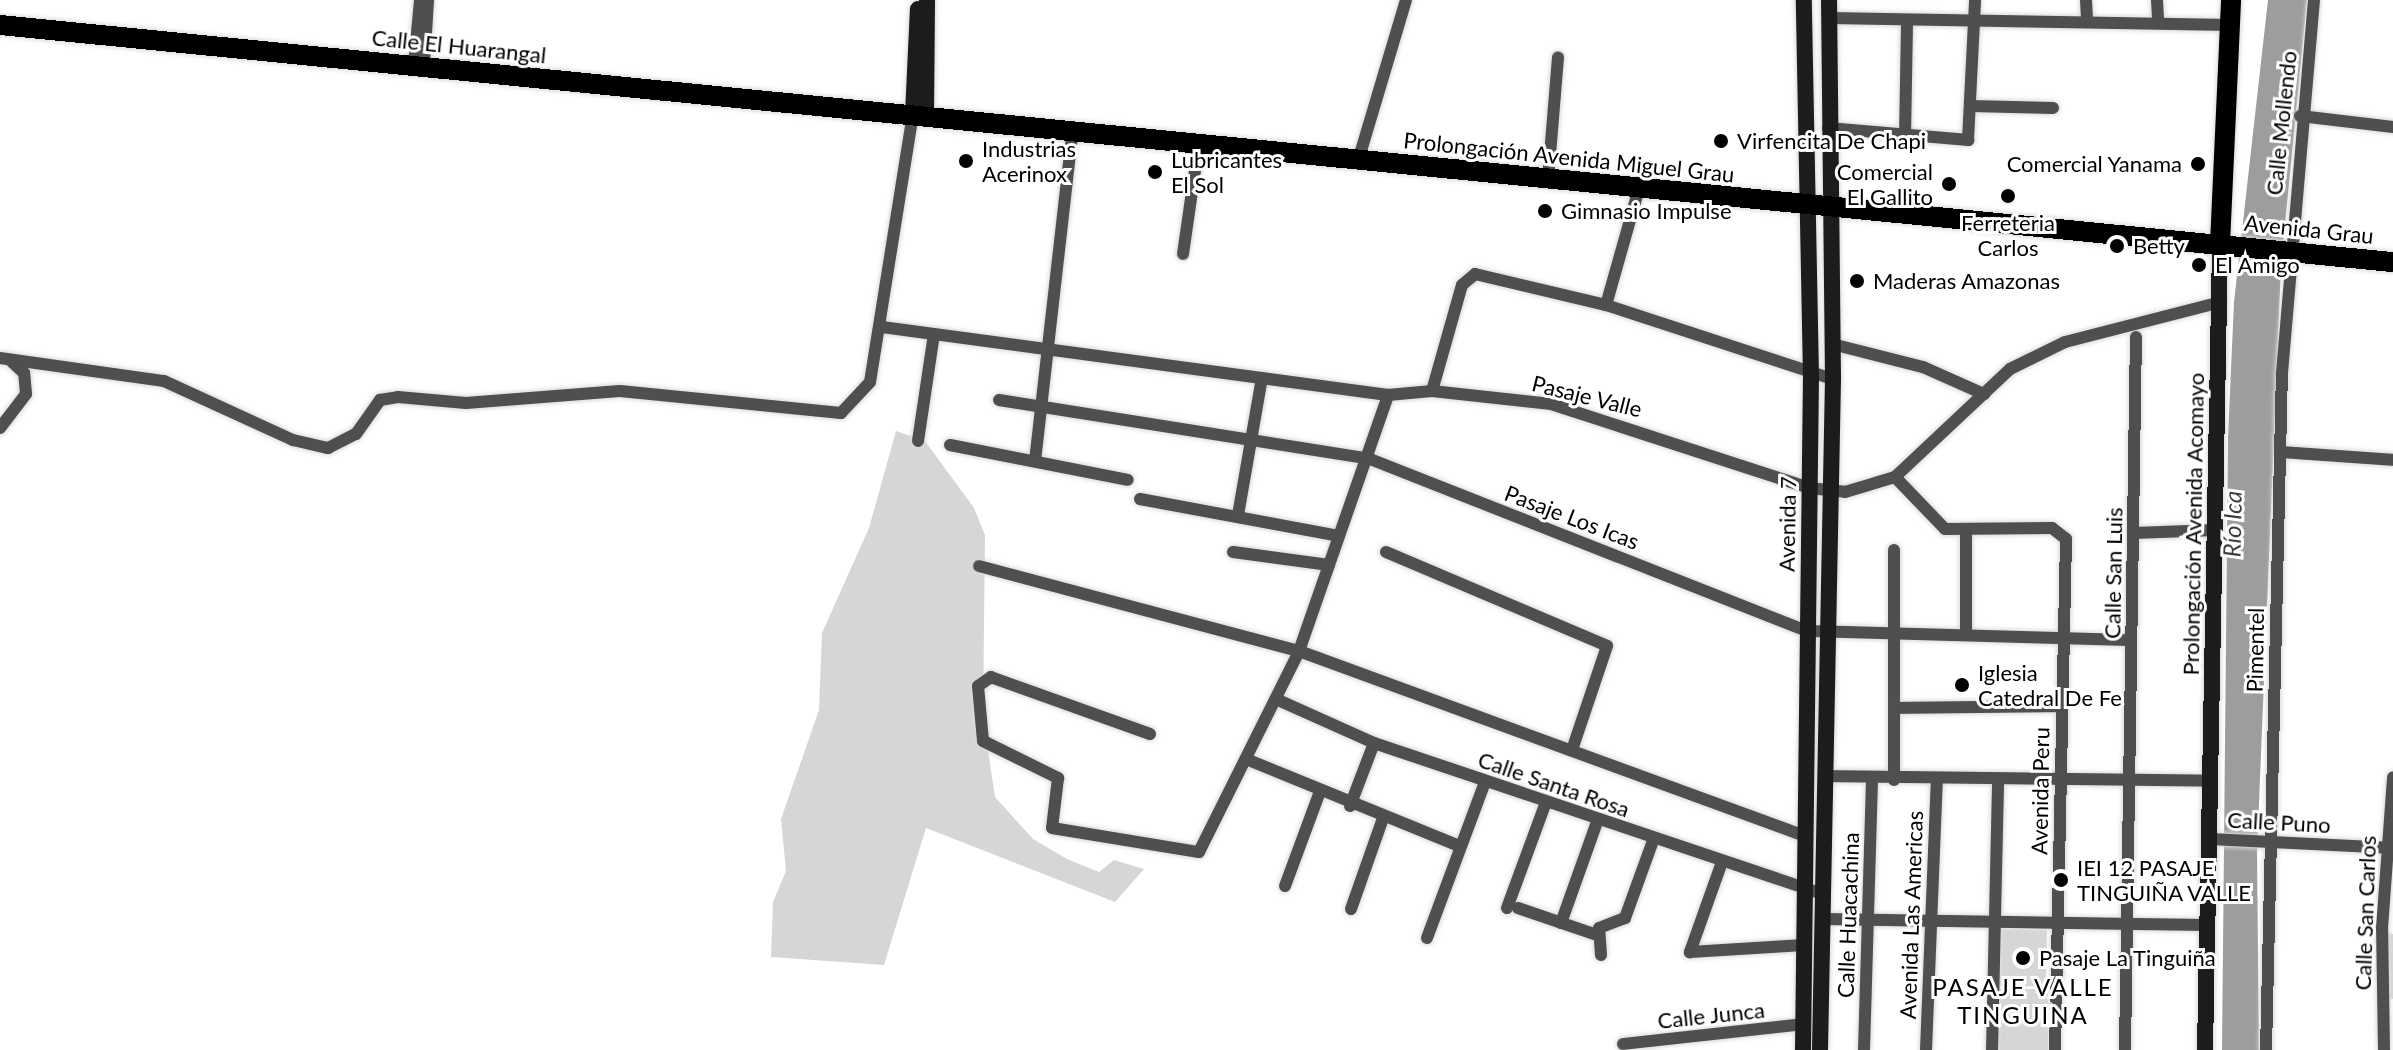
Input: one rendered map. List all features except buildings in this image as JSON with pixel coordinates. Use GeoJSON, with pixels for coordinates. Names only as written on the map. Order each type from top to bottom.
{"type":"FeatureCollection","features":[{"type":"Feature","properties":{"kind":"main road","name":"Prolongación Avenida Acomayo"},"geometry":{"type":"LineString","coordinates":[[2228,246],[2231,0]]}},
{"type":"Feature","properties":{"kind":"main road","name":"Calle El Huarangal"},"geometry":{"type":"LineString","coordinates":[[0,25],[919,115]]}},
{"type":"Feature","properties":{"kind":"main road","name":"Prolongación Avenida Miguel Grau"},"geometry":{"type":"LineString","coordinates":[[919,115],[2228,246]]}},
{"type":"Feature","properties":{"kind":"main road","name":"Avenida Grau"},"geometry":{"type":"LineString","coordinates":[[2228,246],[2393,262]]}},
{"type":"Feature","properties":{"kind":"street"},"geometry":{"type":"LineString","coordinates":[[419,65],[420,0]]}},
{"type":"Feature","properties":{"kind":"street"},"geometry":{"type":"LineString","coordinates":[[419,65],[428,0]]}},
{"type":"Feature","properties":{"kind":"street"},"geometry":{"type":"LineString","coordinates":[[916,0],[919,115]]}},
{"type":"Feature","properties":{"kind":"street"},"geometry":{"type":"LineString","coordinates":[[5,359],[164,381],[270,431],[328,448],[356,434],[380,400],[398,397],[466,403],[620,391],[841,413],[870,382],[882,327],[919,115],[927,0]]}},
{"type":"Feature","properties":{"kind":"street"},"geometry":{"type":"LineString","coordinates":[[1358,161],[1406,0]]}},
{"type":"Feature","properties":{"kind":"street","name":"Avenida 7"},"geometry":{"type":"LineString","coordinates":[[1803,1050],[1802,835],[1811,377],[1804,205],[1804,0]]}},
{"type":"Feature","properties":{"kind":"street","name":"Avenida 7"},"geometry":{"type":"LineString","coordinates":[[1820,1050],[1828,491],[1833,379],[1827,206],[1829,0]]}},
{"type":"Feature","properties":{"kind":"street"},"geometry":{"type":"LineString","coordinates":[[1828,128],[1905,138],[1968,140],[1975,0]]}},
{"type":"Feature","properties":{"kind":"street"},"geometry":{"type":"LineString","coordinates":[[2086,0],[2087,22]]}},
{"type":"Feature","properties":{"kind":"street"},"geometry":{"type":"LineString","coordinates":[[2157,0],[2158,22]]}},
{"type":"Feature","properties":{"kind":"street","name":"Calle Mollendo"},"geometry":{"type":"LineString","coordinates":[[2287,251],[2314,0]]}},
{"type":"Feature","properties":{"kind":"street"},"geometry":{"type":"LineString","coordinates":[[1829,18],[2230,25]]}},
{"type":"Feature","properties":{"kind":"street"},"geometry":{"type":"LineString","coordinates":[[1905,138],[1907,20]]}},
{"type":"Feature","properties":{"kind":"street"},"geometry":{"type":"LineString","coordinates":[[1548,179],[1558,57]]}},
{"type":"Feature","properties":{"kind":"street"},"geometry":{"type":"LineString","coordinates":[[1971,106],[2053,108]]}},
{"type":"Feature","properties":{"kind":"street"},"geometry":{"type":"LineString","coordinates":[[2300,116],[2393,127]]}},
{"type":"Feature","properties":{"kind":"street"},"geometry":{"type":"LineString","coordinates":[[1035,461],[1052,346],[1073,130]]}},
{"type":"Feature","properties":{"kind":"street"},"geometry":{"type":"LineString","coordinates":[[1183,254],[1199,143]]}},
{"type":"Feature","properties":{"kind":"street"},"geometry":{"type":"LineString","coordinates":[[1606,305],[1639,188]]}},
{"type":"Feature","properties":{"kind":"street","name":"Prolongación Avenida Acomayo"},"geometry":{"type":"LineString","coordinates":[[2205,1050],[2207,925],[2216,839],[2212,781],[2221,302],[2228,246]]}},
{"type":"Feature","properties":{"kind":"street","name":"Pimentel"},"geometry":{"type":"LineString","coordinates":[[2266,1050],[2266,843],[2287,251]]}},
{"type":"Feature","properties":{"kind":"street"},"geometry":{"type":"LineString","coordinates":[[1432,391],[1471,275],[1606,305],[1811,377],[1833,379]]}},
{"type":"Feature","properties":{"kind":"street"},"geometry":{"type":"LineString","coordinates":[[1966,631],[1966,531],[1938,525],[1895,477],[2010,369],[2065,342],[2221,302]]}},
{"type":"Feature","properties":{"kind":"street","name":"Pasaje Valle"},"geometry":{"type":"LineString","coordinates":[[882,327],[1052,346],[1388,395],[1432,391],[1551,404],[1809,488],[1828,491],[1895,477]]}},
{"type":"Feature","properties":{"kind":"street"},"geometry":{"type":"LineString","coordinates":[[918,441],[934,334]]}},
{"type":"Feature","properties":{"kind":"street","name":"Calle San Luis"},"geometry":{"type":"LineString","coordinates":[[2125,1050],[2132,776],[2136,337]]}},
{"type":"Feature","properties":{"kind":"street"},"geometry":{"type":"LineString","coordinates":[[1832,344],[1923,367],[1984,394]]}},
{"type":"Feature","properties":{"kind":"street"},"geometry":{"type":"LineString","coordinates":[[0,428],[26,394],[24,373],[5,359]]}},
{"type":"Feature","properties":{"kind":"street"},"geometry":{"type":"LineString","coordinates":[[1238,515],[1262,378]]}},
{"type":"Feature","properties":{"kind":"street"},"geometry":{"type":"LineString","coordinates":[[1150,734],[991,677],[978,686],[983,741],[1058,778],[1052,828],[1199,852],[1278,700],[1299,651],[1370,459],[1388,395]]}},
{"type":"Feature","properties":{"kind":"street","name":"Pasaje Los Icas"},"geometry":{"type":"LineString","coordinates":[[999,400],[1251,446],[1370,459],[1807,631],[1966,631],[2131,640]]}},
{"type":"Feature","properties":{"kind":"street"},"geometry":{"type":"LineString","coordinates":[[950,445],[1128,480]]}},
{"type":"Feature","properties":{"kind":"street"},"geometry":{"type":"LineString","coordinates":[[2280,452],[2393,460]]}},
{"type":"Feature","properties":{"kind":"street"},"geometry":{"type":"LineString","coordinates":[[1140,499],[1339,536]]}},
{"type":"Feature","properties":{"kind":"street","name":"Avenida Peru"},"geometry":{"type":"LineString","coordinates":[[1966,531],[2052,528],[2064,534],[2065,636],[2055,1050]]}},
{"type":"Feature","properties":{"kind":"street"},"geometry":{"type":"LineString","coordinates":[[2133,533],[2216,530]]}},
{"type":"Feature","properties":{"kind":"street"},"geometry":{"type":"LineString","coordinates":[[1894,550],[1894,780]]}},
{"type":"Feature","properties":{"kind":"street"},"geometry":{"type":"LineString","coordinates":[[1233,552],[1329,565]]}},
{"type":"Feature","properties":{"kind":"street"},"geometry":{"type":"LineString","coordinates":[[1386,552],[1607,646],[1572,750]]}},
{"type":"Feature","properties":{"kind":"street"},"geometry":{"type":"LineString","coordinates":[[979,566],[1299,651],[1802,835]]}},
{"type":"Feature","properties":{"kind":"street","name":"Calle Santa Rosa"},"geometry":{"type":"LineString","coordinates":[[1278,700],[1374,743],[1822,894]]}},
{"type":"Feature","properties":{"kind":"street"},"geometry":{"type":"LineString","coordinates":[[1895,708],[2062,706]]}},
{"type":"Feature","properties":{"kind":"street"},"geometry":{"type":"LineString","coordinates":[[1350,806],[1374,743]]}},
{"type":"Feature","properties":{"kind":"street"},"geometry":{"type":"LineString","coordinates":[[1246,759],[1319,794],[1459,846]]}},
{"type":"Feature","properties":{"kind":"street"},"geometry":{"type":"LineString","coordinates":[[1826,776],[1872,781],[1998,781],[2132,776],[2212,781]]}},
{"type":"Feature","properties":{"kind":"street","name":"Calle San Carlos"},"geometry":{"type":"LineString","coordinates":[[2384,1050],[2393,777]]}},
{"type":"Feature","properties":{"kind":"street","name":"Calle Huacachina"},"geometry":{"type":"LineString","coordinates":[[1864,1050],[1872,781]]}},
{"type":"Feature","properties":{"kind":"street","name":"Avenida Las Americas"},"geometry":{"type":"LineString","coordinates":[[1926,1050],[1937,781]]}},
{"type":"Feature","properties":{"kind":"street"},"geometry":{"type":"LineString","coordinates":[[1992,1050],[1992,918],[1998,781]]}},
{"type":"Feature","properties":{"kind":"street"},"geometry":{"type":"LineString","coordinates":[[1427,938],[1485,782]]}},
{"type":"Feature","properties":{"kind":"street"},"geometry":{"type":"LineString","coordinates":[[1285,886],[1319,794]]}},
{"type":"Feature","properties":{"kind":"street"},"geometry":{"type":"LineString","coordinates":[[1546,802],[1513,908],[1597,935]]}},
{"type":"Feature","properties":{"kind":"street"},"geometry":{"type":"LineString","coordinates":[[1351,909],[1383,818]]}},
{"type":"Feature","properties":{"kind":"street"},"geometry":{"type":"LineString","coordinates":[[1561,923],[1598,819]]}},
{"type":"Feature","properties":{"kind":"street"},"geometry":{"type":"LineString","coordinates":[[1601,955],[1597,935],[1604,923],[1627,914],[1654,838]]}},
{"type":"Feature","properties":{"kind":"street","name":"Calle Puno"},"geometry":{"type":"LineString","coordinates":[[2216,839],[2390,847]]}},
{"type":"Feature","properties":{"kind":"street"},"geometry":{"type":"LineString","coordinates":[[1722,862],[1690,952],[1804,945]]}},
{"type":"Feature","properties":{"kind":"street"},"geometry":{"type":"LineString","coordinates":[[1822,919],[1930,917],[2207,925]]}},
{"type":"Feature","properties":{"kind":"street","name":"Calle Junca"},"geometry":{"type":"LineString","coordinates":[[1623,1044],[1803,1024]]}},
{"type":"Feature","properties":{"kind":"street"},"geometry":{"type":"LineString","coordinates":[[1729,1034],[1729,1050]]}},
{"type":"Feature","properties":{"kind":"shaded area"},"geometry":{"type":"Polygon","coordinates":[[[896,431],[925,441],[974,508],[985,535],[983,716],[995,797],[1033,839],[1067,859],[1099,872],[1114,860],[1144,869],[1115,902],[926,828],[884,965],[771,957],[773,902],[786,871],[781,819],[819,710],[822,633],[869,528],[896,431]]]}},
{"type":"Feature","properties":{"kind":"shaded area","name":"Pasaje La Tinguiña"},"geometry":{"type":"Polygon","coordinates":[[[2001,929],[2047,930],[2046,987],[2000,986],[2001,929]]]}},
{"type":"Feature","properties":{"kind":"shaded area"},"geometry":{"type":"Polygon","coordinates":[[[2386,933],[2393,934],[2393,999],[2388,999],[2386,933]]]}},
{"type":"Feature","properties":{"kind":"shaded area","name":"Pasaje La Tinguiña"},"geometry":{"type":"Polygon","coordinates":[[[1998,989],[2048,989],[2048,1050],[1998,1050],[1998,989]]]}},
{"type":"Feature","properties":{"kind":"water","name":"Río Ica"},"geometry":{"type":"Polygon","coordinates":[[[2268,0],[2307,0],[2281,266],[2257,852],[2259,1050],[2222,1050],[2228,437],[2234,302],[2268,0]]]}},
{"type":"Feature","properties":{"kind":"place","name":"Virfencita De Chapi"},"geometry":{"type":"Point","coordinates":[1721,141]}},
{"type":"Feature","properties":{"kind":"place","name":"Industrias Acerinox"},"geometry":{"type":"Point","coordinates":[966,161]}},
{"type":"Feature","properties":{"kind":"place","name":"Comercial Yanama"},"geometry":{"type":"Point","coordinates":[2198,164]}},
{"type":"Feature","properties":{"kind":"place","name":"Lubricantes El Sol"},"geometry":{"type":"Point","coordinates":[1155,172]}},
{"type":"Feature","properties":{"kind":"place","name":"Comercial El Gallito"},"geometry":{"type":"Point","coordinates":[1949,184]}},
{"type":"Feature","properties":{"kind":"place","name":"Ferreteria Carlos"},"geometry":{"type":"Point","coordinates":[2008,196]}},
{"type":"Feature","properties":{"kind":"place","name":"Gimnasio Impulse"},"geometry":{"type":"Point","coordinates":[1545,211]}},
{"type":"Feature","properties":{"kind":"place","name":"Betty"},"geometry":{"type":"Point","coordinates":[2117,246]}},
{"type":"Feature","properties":{"kind":"place","name":"El Amigo"},"geometry":{"type":"Point","coordinates":[2199,265]}},
{"type":"Feature","properties":{"kind":"place","name":"Maderas Amazonas"},"geometry":{"type":"Point","coordinates":[1857,281]}},
{"type":"Feature","properties":{"kind":"place","name":"Iglesia Catedral De Fe"},"geometry":{"type":"Point","coordinates":[1962,685]}},
{"type":"Feature","properties":{"kind":"place","name":"IEI 12 PASAJE TINGUIÑA VALLE"},"geometry":{"type":"Point","coordinates":[2061,880]}},
{"type":"Feature","properties":{"kind":"place","name":"Pasaje La Tinguiña"},"geometry":{"type":"Point","coordinates":[2023,958]}},
{"type":"Feature","properties":{"kind":"district","name":"PASAJE VALLE TINGUINA"},"geometry":{"type":"Point","coordinates":[2023,1001]}}]}
